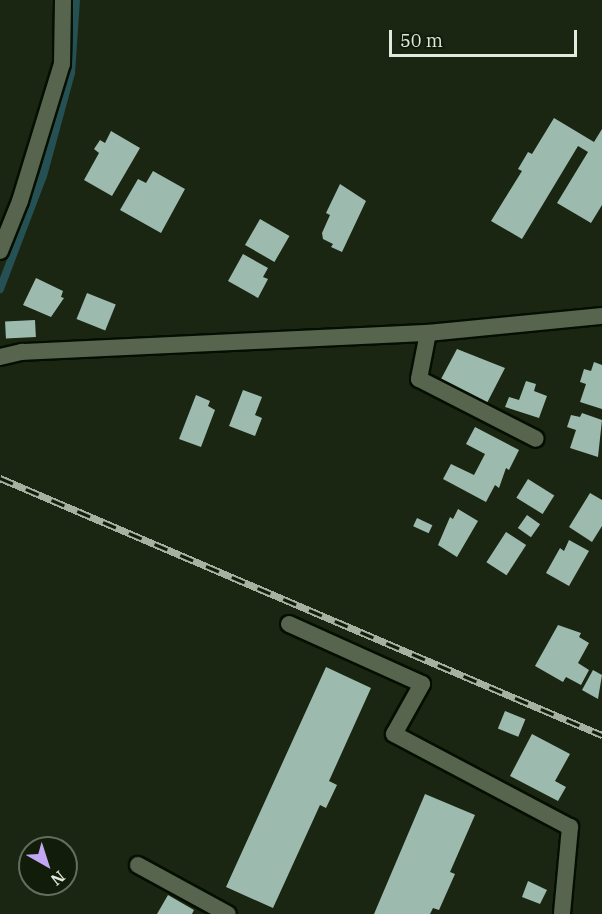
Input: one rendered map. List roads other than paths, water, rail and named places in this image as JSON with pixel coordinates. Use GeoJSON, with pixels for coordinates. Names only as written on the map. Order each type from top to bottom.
{"type":"FeatureCollection","features":[{"type":"Feature","properties":{"kind":"street"},"geometry":{"type":"LineString","coordinates":[[0,251],[21,201],[62,64],[63,0]]}},
{"type":"Feature","properties":{"kind":"street"},"geometry":{"type":"LineString","coordinates":[[0,357],[22,352],[428,333],[602,316]]}},
{"type":"Feature","properties":{"kind":"street"},"geometry":{"type":"LineString","coordinates":[[428,333],[419,380],[536,439]]}},
{"type":"Feature","properties":{"kind":"street"},"geometry":{"type":"LineString","coordinates":[[289,624],[422,684],[394,734],[570,827],[561,913]]}},
{"type":"Feature","properties":{"kind":"street"},"geometry":{"type":"LineString","coordinates":[[138,865],[228,914]]}},
{"type":"Feature","properties":{"kind":"waterway"},"geometry":{"type":"LineString","coordinates":[[0,289],[43,176],[71,73],[76,0]]}},
{"type":"Feature","properties":{"kind":"railway"},"geometry":{"type":"LineString","coordinates":[[0,478],[602,735]]}}]}
